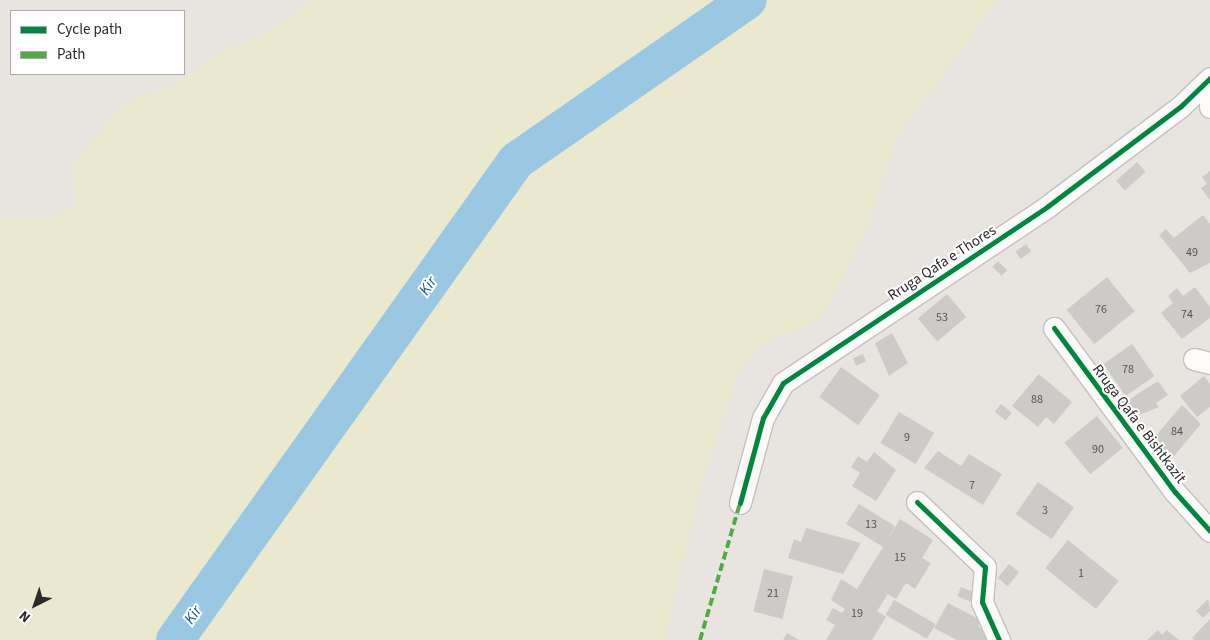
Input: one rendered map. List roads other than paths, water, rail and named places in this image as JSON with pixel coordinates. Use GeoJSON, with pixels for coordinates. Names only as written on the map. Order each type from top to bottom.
{"type":"FeatureCollection","features":[{"type":"Feature","properties":{"kind":"street","name":"Rruga Qafa e Thores"},"geometry":{"type":"LineString","coordinates":[[740,503],[764,418],[783,383],[1048,206],[1182,106],[1210,78]]}},
{"type":"Feature","properties":{"kind":"street"},"geometry":{"type":"LineString","coordinates":[[1210,96],[1210,107]]}},
{"type":"Feature","properties":{"kind":"street","name":"Rruga Qafa e Bishtkazit"},"geometry":{"type":"LineString","coordinates":[[1054,328],[1174,492],[1210,531]]}},
{"type":"Feature","properties":{"kind":"street"},"geometry":{"type":"LineString","coordinates":[[917,502],[985,567],[982,602],[999,640]]}},
{"type":"Feature","properties":{"kind":"waterway","name":"Kir"},"geometry":{"type":"LineString","coordinates":[[175,640],[516,161],[748,0]]}}]}
